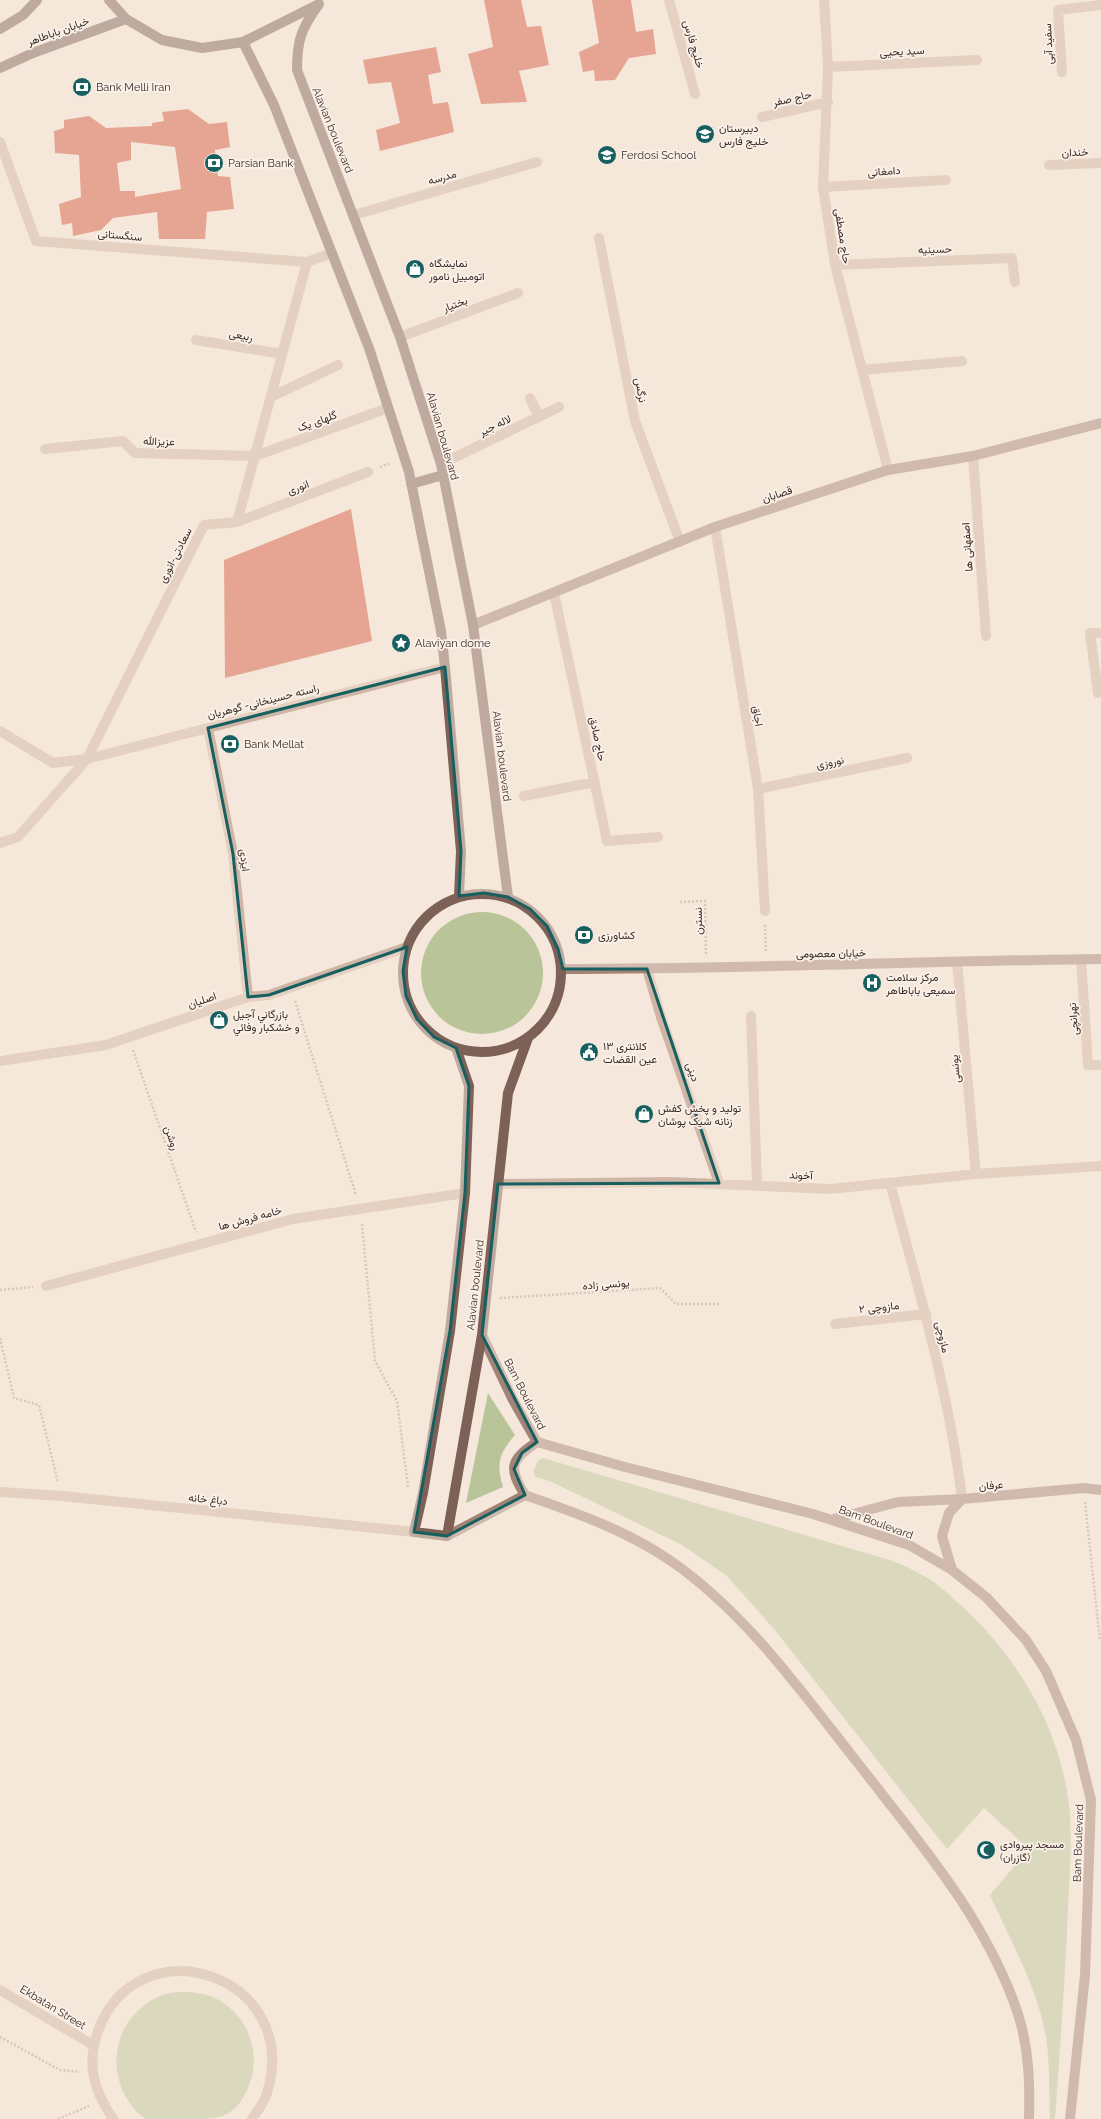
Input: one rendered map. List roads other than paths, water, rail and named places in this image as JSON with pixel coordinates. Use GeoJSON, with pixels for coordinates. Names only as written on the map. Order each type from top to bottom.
{"type":"FeatureCollection","features":[{"type":"Feature","properties":{"kind":"main road"},"geometry":{"type":"LineString","coordinates":[[0,29],[23,16],[37,0]]}},
{"type":"Feature","properties":{"kind":"main road"},"geometry":{"type":"LineString","coordinates":[[109,0],[126,19],[162,40],[202,48],[244,42],[321,2]]}},
{"type":"Feature","properties":{"kind":"main road","name":"Alavian boulevard"},"geometry":{"type":"LineString","coordinates":[[321,2],[305,23],[297,46],[297,70],[400,337],[441,464],[473,626],[508,897]]}},
{"type":"Feature","properties":{"kind":"main road","name":"خیابان باباطاهر"},"geometry":{"type":"LineString","coordinates":[[0,68],[33,53],[126,19]]}},
{"type":"Feature","properties":{"kind":"main road"},"geometry":{"type":"LineString","coordinates":[[244,42],[274,105],[369,348],[411,484],[441,631],[461,851],[459,896]]}},
{"type":"Feature","properties":{"kind":"main road","name":"قصابان"},"geometry":{"type":"LineString","coordinates":[[473,626],[715,527],[888,470],[973,456],[1101,423]]}},
{"type":"Feature","properties":{"kind":"main road"},"geometry":{"type":"LineString","coordinates":[[411,484],[443,475]]}},
{"type":"Feature","properties":{"kind":"main road"},"geometry":{"type":"LineString","coordinates":[[484,893],[508,897],[530,909],[547,926],[558,949],[563,969],[558,998],[546,1020],[528,1038],[506,1049],[481,1053],[456,1048],[434,1037],[417,1019],[406,996],[403,978],[407,947],[419,924],[437,907],[459,896],[484,893]]}},
{"type":"Feature","properties":{"kind":"main road","name":"خیابان معصومی"},"geometry":{"type":"LineString","coordinates":[[563,969],[646,969],[707,966],[766,967],[1101,959]]}},
{"type":"Feature","properties":{"kind":"main road","name":"Alavian boulevard"},"geometry":{"type":"LineString","coordinates":[[447,1536],[482,1335],[508,1092],[528,1038]]}},
{"type":"Feature","properties":{"kind":"main road","name":"Alavian boulevard"},"geometry":{"type":"LineString","coordinates":[[414,1532],[423,1493],[450,1331],[465,1193],[469,1086],[456,1048]]}},
{"type":"Feature","properties":{"kind":"main road","name":"Bam Boulevard"},"geometry":{"type":"LineString","coordinates":[[482,1335],[513,1400],[537,1442],[625,1467],[833,1519],[909,1546],[952,1570],[987,1598],[1026,1640],[1046,1671],[1076,1740],[1091,1800],[1085,1975],[1070,2119]]}},
{"type":"Feature","properties":{"kind":"main road"},"geometry":{"type":"LineString","coordinates":[[537,1442],[522,1453],[514,1469],[514,1476],[525,1496],[590,1517],[634,1538],[671,1562],[718,1599],[771,1652],[940,1868],[976,1923],[997,1962],[1018,2015],[1028,2053],[1029,2119]]}},
{"type":"Feature","properties":{"kind":"main road","name":"عرفان"},"geometry":{"type":"LineString","coordinates":[[833,1519],[898,1502],[962,1499],[1084,1488],[1101,1490]]}},
{"type":"Feature","properties":{"kind":"main road"},"geometry":{"type":"LineString","coordinates":[[414,1532],[447,1536],[525,1496]]}},
{"type":"Feature","properties":{"kind":"main road"},"geometry":{"type":"LineString","coordinates":[[952,1570],[942,1536],[949,1513],[962,1499]]}},
{"type":"Feature","properties":{"kind":"street","name":"خلیج فارس"},"geometry":{"type":"LineString","coordinates":[[669,0],[695,94]]}},
{"type":"Feature","properties":{"kind":"street","name":"حاج مصطفی"},"geometry":{"type":"LineString","coordinates":[[824,0],[828,67],[828,102],[823,187],[835,265],[888,470]]}},
{"type":"Feature","properties":{"kind":"street","name":"سفید آبی"},"geometry":{"type":"LineString","coordinates":[[1062,72],[1058,10],[1101,5]]}},
{"type":"Feature","properties":{"kind":"street","name":"سید یحیی"},"geometry":{"type":"LineString","coordinates":[[828,67],[977,60]]}},
{"type":"Feature","properties":{"kind":"street","name":"حاج صفر"},"geometry":{"type":"LineString","coordinates":[[762,117],[828,102]]}},
{"type":"Feature","properties":{"kind":"street","name":"سنگستانی"},"geometry":{"type":"LineString","coordinates":[[0,142],[36,241],[307,262]]}},
{"type":"Feature","properties":{"kind":"street","name":"مدرسه"},"geometry":{"type":"LineString","coordinates":[[354,215],[537,162]]}},
{"type":"Feature","properties":{"kind":"street","name":"خندان"},"geometry":{"type":"LineString","coordinates":[[1049,165],[1101,163]]}},
{"type":"Feature","properties":{"kind":"street","name":"دامغانی"},"geometry":{"type":"LineString","coordinates":[[823,187],[946,180]]}},
{"type":"Feature","properties":{"kind":"street","name":"نرگس"},"geometry":{"type":"LineString","coordinates":[[599,238],[635,422],[680,542]]}},
{"type":"Feature","properties":{"kind":"street"},"geometry":{"type":"LineString","coordinates":[[237,522],[307,262],[332,253]]}},
{"type":"Feature","properties":{"kind":"street","name":"حسینیه"},"geometry":{"type":"LineString","coordinates":[[835,265],[1012,258],[1015,282]]}},
{"type":"Feature","properties":{"kind":"street","name":"بختیار"},"geometry":{"type":"LineString","coordinates":[[400,337],[518,293]]}},
{"type":"Feature","properties":{"kind":"street","name":"ربیعی"},"geometry":{"type":"LineString","coordinates":[[196,340],[282,354]]}},
{"type":"Feature","properties":{"kind":"street"},"geometry":{"type":"LineString","coordinates":[[862,370],[962,361]]}},
{"type":"Feature","properties":{"kind":"street"},"geometry":{"type":"LineString","coordinates":[[271,397],[338,365]]}},
{"type":"Feature","properties":{"kind":"street"},"geometry":{"type":"LineString","coordinates":[[530,398],[538,417]]}},
{"type":"Feature","properties":{"kind":"street","name":"لاله جیر"},"geometry":{"type":"LineString","coordinates":[[441,464],[559,407]]}},
{"type":"Feature","properties":{"kind":"street","name":"گلهای یک"},"geometry":{"type":"LineString","coordinates":[[254,456],[388,408]]}},
{"type":"Feature","properties":{"kind":"street","name":"عزیزالله"},"geometry":{"type":"LineString","coordinates":[[45,449],[123,441],[134,453],[254,456]]}},
{"type":"Feature","properties":{"kind":"street","name":"اصفهانی ها"},"geometry":{"type":"LineString","coordinates":[[973,456],[986,636]]}},
{"type":"Feature","properties":{"kind":"street","name":"انوری"},"geometry":{"type":"LineString","coordinates":[[237,522],[368,472]]}},
{"type":"Feature","properties":{"kind":"street","name":"سعادتی-انوری"},"geometry":{"type":"LineString","coordinates":[[0,843],[18,837],[87,759],[204,525],[237,522]]}},
{"type":"Feature","properties":{"kind":"street","name":"اجاق"},"geometry":{"type":"LineString","coordinates":[[715,527],[758,789],[765,911]]}},
{"type":"Feature","properties":{"kind":"street","name":"حاج صادق"},"geometry":{"type":"LineString","coordinates":[[554,593],[607,841],[658,837]]}},
{"type":"Feature","properties":{"kind":"street"},"geometry":{"type":"LineString","coordinates":[[1098,693],[1090,633],[1101,633]]}},
{"type":"Feature","properties":{"kind":"street","name":"راسته حسینخانی- گوهریان"},"geometry":{"type":"LineString","coordinates":[[0,732],[53,763],[87,759],[445,667]]}},
{"type":"Feature","properties":{"kind":"street","name":"ایزدی"},"geometry":{"type":"LineString","coordinates":[[208,728],[233,854],[248,997]]}},
{"type":"Feature","properties":{"kind":"street","name":"نوروزی"},"geometry":{"type":"LineString","coordinates":[[758,789],[907,758]]}},
{"type":"Feature","properties":{"kind":"street"},"geometry":{"type":"LineString","coordinates":[[524,796],[595,782]]}},
{"type":"Feature","properties":{"kind":"street","name":"اصلیان"},"geometry":{"type":"LineString","coordinates":[[0,1062],[106,1045],[248,997],[269,995],[291,988],[407,947]]}},
{"type":"Feature","properties":{"kind":"street","name":"تهرانچی"},"geometry":{"type":"LineString","coordinates":[[1081,959],[1088,1065],[1101,1065]]}},
{"type":"Feature","properties":{"kind":"street","name":"یونسی"},"geometry":{"type":"LineString","coordinates":[[957,962],[976,1174]]}},
{"type":"Feature","properties":{"kind":"street","name":"دینی"},"geometry":{"type":"LineString","coordinates":[[646,969],[661,1017],[720,1183]]}},
{"type":"Feature","properties":{"kind":"street"},"geometry":{"type":"LineString","coordinates":[[751,1016],[758,1185]]}},
{"type":"Feature","properties":{"kind":"street","name":"آخوند"},"geometry":{"type":"LineString","coordinates":[[498,1184],[720,1183],[830,1189],[976,1174],[1101,1166]]}},
{"type":"Feature","properties":{"kind":"street","name":"مازوچی"},"geometry":{"type":"LineString","coordinates":[[890,1183],[926,1314],[956,1445],[962,1499]]}},
{"type":"Feature","properties":{"kind":"street","name":"خامه فروش ها"},"geometry":{"type":"LineString","coordinates":[[46,1286],[293,1218],[465,1193]]}},
{"type":"Feature","properties":{"kind":"street","name":"مازوچی ۲"},"geometry":{"type":"LineString","coordinates":[[835,1324],[926,1314]]}},
{"type":"Feature","properties":{"kind":"street","name":"دباغ خانه"},"geometry":{"type":"LineString","coordinates":[[0,1492],[62,1496],[414,1532]]}},
{"type":"Feature","properties":{"kind":"street"},"geometry":{"type":"LineString","coordinates":[[113,2119],[101,2101],[92,2073],[93,2044],[104,2016],[123,1993],[148,1977],[178,1970],[208,1974],[234,1987],[256,2008],[269,2035],[273,2065],[267,2094],[252,2119]]}},
{"type":"Feature","properties":{"kind":"street","name":"Ekbatan Street"},"geometry":{"type":"LineString","coordinates":[[0,1990],[93,2044]]}},
{"type":"Feature","properties":{"kind":"place","name":"Bank Melli Iran"},"geometry":{"type":"Point","coordinates":[82,87]}},
{"type":"Feature","properties":{"kind":"place","name":"دبیرستان خلیج فارس"},"geometry":{"type":"Point","coordinates":[705,134]}},
{"type":"Feature","properties":{"kind":"place","name":"Ferdosi School"},"geometry":{"type":"Point","coordinates":[607,155]}},
{"type":"Feature","properties":{"kind":"place","name":"Parsian Bank"},"geometry":{"type":"Point","coordinates":[214,163]}},
{"type":"Feature","properties":{"kind":"place","name":"نمایشگاه اتومبیل نامور"},"geometry":{"type":"Point","coordinates":[415,269]}},
{"type":"Feature","properties":{"kind":"place","name":"Alaviyan dome"},"geometry":{"type":"Point","coordinates":[401,643]}},
{"type":"Feature","properties":{"kind":"place","name":"Bank Mellat"},"geometry":{"type":"Point","coordinates":[230,744]}},
{"type":"Feature","properties":{"kind":"place","name":"کشاورزی"},"geometry":{"type":"Point","coordinates":[584,935]}},
{"type":"Feature","properties":{"kind":"place","name":"مرکز سلامت سمیعی باباطاهر"},"geometry":{"type":"Point","coordinates":[872,983]}},
{"type":"Feature","properties":{"kind":"place","name":"بازرگاني آجيل و خشكبار وفائي"},"geometry":{"type":"Point","coordinates":[219,1020]}},
{"type":"Feature","properties":{"kind":"place","name":"کلانتری ۱۳ عین القضات"},"geometry":{"type":"Point","coordinates":[589,1052]}},
{"type":"Feature","properties":{"kind":"place","name":"تولید و پخش کفش زنانه شیک پوشان"},"geometry":{"type":"Point","coordinates":[644,1114]}},
{"type":"Feature","properties":{"kind":"place","name":"مسجد پیروادی (گازران)"},"geometry":{"type":"Point","coordinates":[986,1850]}}]}
